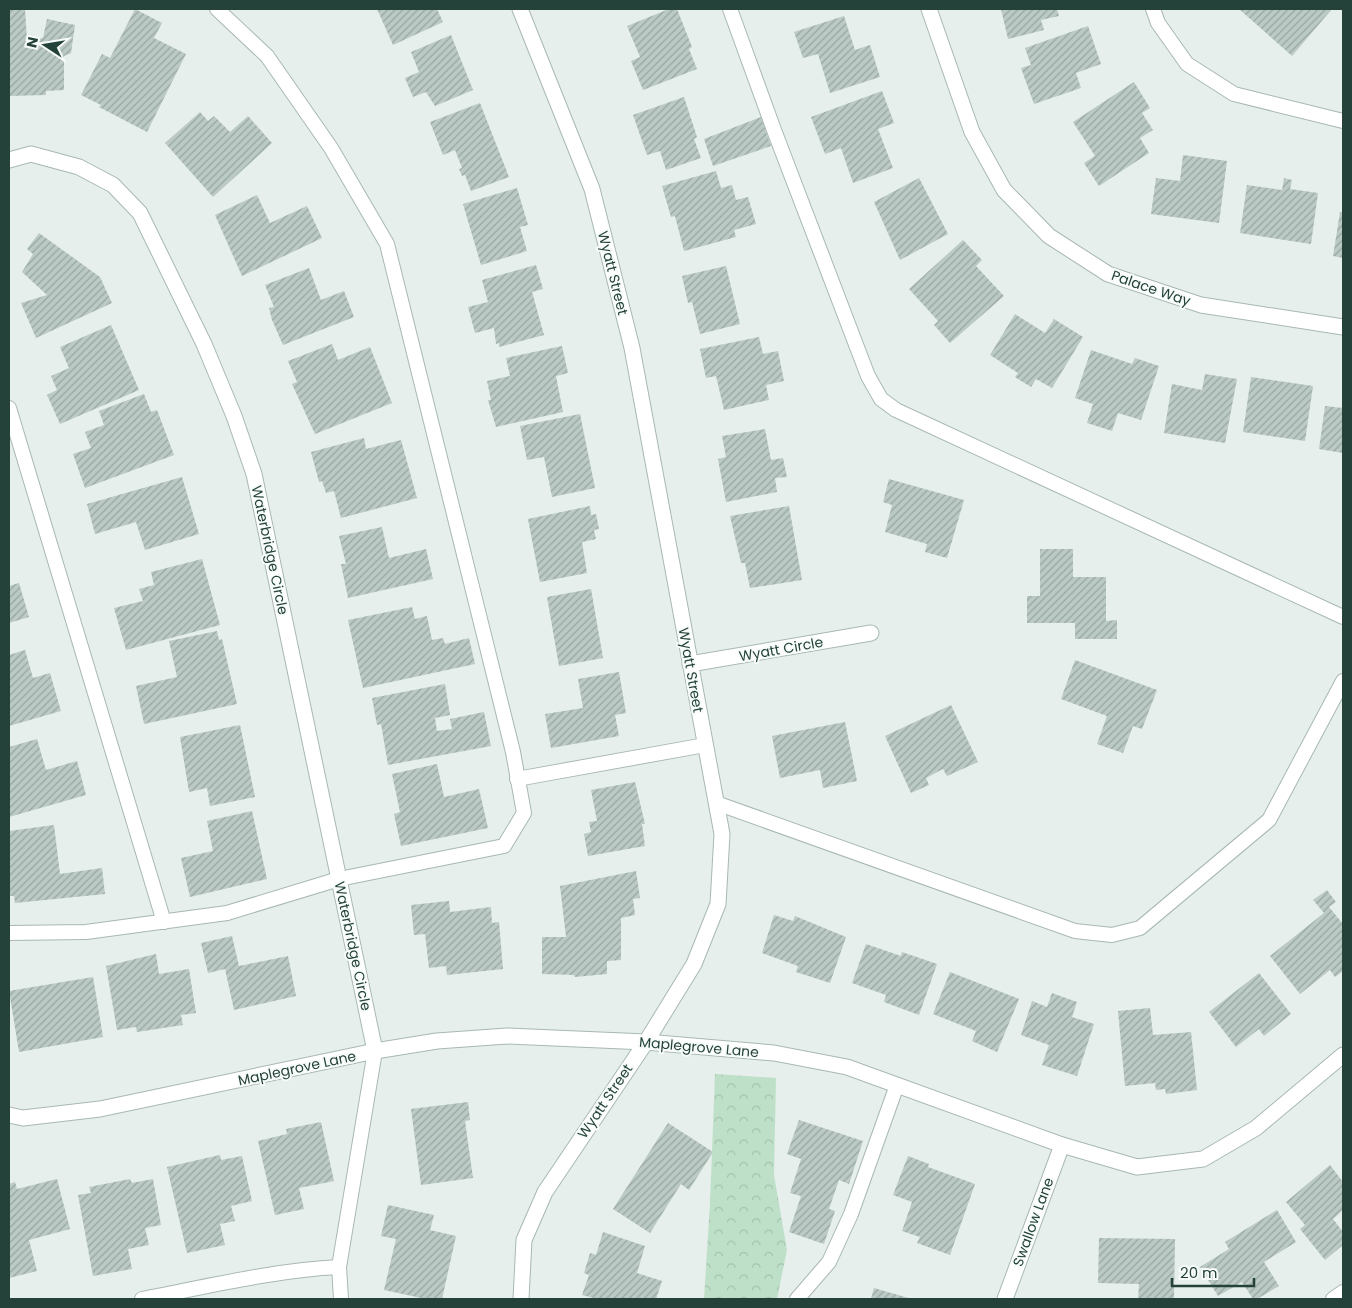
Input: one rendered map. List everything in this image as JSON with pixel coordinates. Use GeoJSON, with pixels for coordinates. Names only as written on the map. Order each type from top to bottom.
{"type":"FeatureCollection","features":[{"type":"Feature","properties":{"kind":"street","name":"Wyatt Street"},"geometry":{"type":"LineString","coordinates":[[520,9],[592,190],[632,348],[722,834],[718,904],[694,964],[646,1042],[545,1192],[524,1240],[521,1299]]}},
{"type":"Feature","properties":{"kind":"street","name":"Palace Way"},"geometry":{"type":"LineString","coordinates":[[929,9],[972,132],[1004,190],[1049,236],[1108,274],[1201,305],[1343,327]]}},
{"type":"Feature","properties":{"kind":"street","name":"Waterbridge Circle"},"geometry":{"type":"LineString","coordinates":[[9,160],[31,154],[79,167],[113,185],[140,214],[204,344],[234,416],[254,474],[376,1051]]}},
{"type":"Feature","properties":{"kind":"street","name":"Wyatt Circle"},"geometry":{"type":"LineString","coordinates":[[690,664],[871,633]]}},
{"type":"Feature","properties":{"kind":"street","name":"Maplegrove Lane"},"geometry":{"type":"LineString","coordinates":[[9,1115],[23,1118],[100,1109],[376,1051],[437,1041],[507,1036],[646,1042],[774,1053],[847,1067],[1062,1145],[1137,1167],[1203,1159],[1256,1128],[1343,1054]]}},
{"type":"Feature","properties":{"kind":"street","name":"Swallow Lane"},"geometry":{"type":"LineString","coordinates":[[1005,1299],[1062,1145]]}},
{"type":"Feature","properties":{"kind":"lane"},"geometry":{"type":"LineString","coordinates":[[9,933],[86,932],[227,913],[339,879],[504,846],[524,813],[513,752],[387,244],[331,148],[267,56],[217,9]]}},
{"type":"Feature","properties":{"kind":"lane"},"geometry":{"type":"LineString","coordinates":[[730,9],[777,139],[868,376],[881,399],[896,410],[1343,616]]}},
{"type":"Feature","properties":{"kind":"lane"},"geometry":{"type":"LineString","coordinates":[[1153,9],[1158,23],[1187,64],[1234,94],[1343,121]]}},
{"type":"Feature","properties":{"kind":"lane"},"geometry":{"type":"LineString","coordinates":[[9,408],[164,922]]}},
{"type":"Feature","properties":{"kind":"lane"},"geometry":{"type":"LineString","coordinates":[[716,803],[1075,931],[1112,935],[1140,928],[1269,820],[1343,681]]}},
{"type":"Feature","properties":{"kind":"lane"},"geometry":{"type":"LineString","coordinates":[[518,779],[705,745]]}},
{"type":"Feature","properties":{"kind":"lane"},"geometry":{"type":"LineString","coordinates":[[341,1299],[339,1267],[376,1051]]}},
{"type":"Feature","properties":{"kind":"lane"},"geometry":{"type":"LineString","coordinates":[[797,1299],[829,1262],[833,1254],[851,1214],[897,1085]]}},
{"type":"Feature","properties":{"kind":"lane"},"geometry":{"type":"LineString","coordinates":[[142,1299],[257,1277],[339,1267]]}},
{"type":"Feature","properties":{"kind":"lane"},"geometry":{"type":"LineString","coordinates":[[1333,1299],[1343,1292]]}},
{"type":"Feature","properties":{"kind":"green space"},"geometry":{"type":"Polygon","coordinates":[[[715,1074],[776,1078],[774,1175],[787,1250],[777,1299],[704,1299],[715,1074]]]}},
{"type":"Feature","properties":{"kind":"building"},"geometry":{"type":"Polygon","coordinates":[[[9,9],[25,9],[27,40],[43,38],[47,19],[75,25],[71,53],[64,56],[64,90],[46,91],[46,95],[9,96],[9,9]]]}},
{"type":"Feature","properties":{"kind":"building"},"geometry":{"type":"Polygon","coordinates":[[[135,9],[162,23],[154,38],[186,54],[147,132],[99,107],[101,105],[81,95],[102,54],[110,58],[135,9]]]}},
{"type":"Feature","properties":{"kind":"building"},"geometry":{"type":"Polygon","coordinates":[[[377,9],[437,9],[443,22],[393,45],[377,9]]]}},
{"type":"Feature","properties":{"kind":"building"},"geometry":{"type":"Polygon","coordinates":[[[669,9],[677,9],[692,47],[689,49],[697,69],[643,90],[631,61],[640,57],[627,26],[669,9]]]}},
{"type":"Feature","properties":{"kind":"building"},"geometry":{"type":"Polygon","coordinates":[[[1001,9],[1057,9],[1059,16],[1041,20],[1044,30],[1008,39],[1001,9]]]}},
{"type":"Feature","properties":{"kind":"building"},"geometry":{"type":"Polygon","coordinates":[[[1239,9],[1332,9],[1292,56],[1239,9]]]}},
{"type":"Feature","properties":{"kind":"building"},"geometry":{"type":"Polygon","coordinates":[[[844,16],[855,50],[870,45],[880,77],[830,93],[818,54],[803,58],[794,32],[844,16]]]}},
{"type":"Feature","properties":{"kind":"building"},"geometry":{"type":"Polygon","coordinates":[[[1088,26],[1101,64],[1076,73],[1081,88],[1034,104],[1021,68],[1031,65],[1025,48],[1088,26]]]}},
{"type":"Feature","properties":{"kind":"building"},"geometry":{"type":"Polygon","coordinates":[[[451,35],[473,90],[435,106],[426,92],[413,97],[405,78],[419,72],[411,52],[451,35]]]}},
{"type":"Feature","properties":{"kind":"building"},"geometry":{"type":"Polygon","coordinates":[[[1134,82],[1150,108],[1142,113],[1153,130],[1140,138],[1149,153],[1099,186],[1084,163],[1095,156],[1073,122],[1134,82]]]}},
{"type":"Feature","properties":{"kind":"building"},"geometry":{"type":"Polygon","coordinates":[[[882,91],[894,123],[878,129],[893,168],[853,183],[841,148],[825,154],[811,117],[882,91]]]}},
{"type":"Feature","properties":{"kind":"building"},"geometry":{"type":"Polygon","coordinates":[[[684,97],[697,137],[694,139],[701,158],[666,170],[660,151],[647,155],[633,115],[684,97]]]}},
{"type":"Feature","properties":{"kind":"building"},"geometry":{"type":"Polygon","coordinates":[[[480,103],[509,177],[471,191],[465,175],[462,176],[459,169],[462,168],[455,150],[443,155],[430,122],[480,103]]]}},
{"type":"Feature","properties":{"kind":"building"},"geometry":{"type":"Polygon","coordinates":[[[200,112],[208,121],[214,116],[230,132],[248,116],[272,143],[213,197],[165,143],[200,112]]]}},
{"type":"Feature","properties":{"kind":"building"},"geometry":{"type":"Polygon","coordinates":[[[761,117],[771,146],[713,166],[704,139],[761,117]]]}},
{"type":"Feature","properties":{"kind":"building"},"geometry":{"type":"Polygon","coordinates":[[[1183,155],[1227,161],[1219,223],[1151,214],[1156,178],[1180,181],[1183,155]]]}},
{"type":"Feature","properties":{"kind":"building"},"geometry":{"type":"Polygon","coordinates":[[[716,171],[721,188],[732,185],[736,200],[748,197],[756,224],[734,230],[736,237],[684,251],[675,216],[671,217],[662,186],[716,171]]]}},
{"type":"Feature","properties":{"kind":"building"},"geometry":{"type":"Polygon","coordinates":[[[919,178],[948,234],[900,260],[874,202],[919,178]]]}},
{"type":"Feature","properties":{"kind":"building"},"geometry":{"type":"Polygon","coordinates":[[[1284,178],[1292,180],[1290,189],[1318,193],[1311,244],[1240,233],[1247,185],[1282,190],[1284,178]]]}},
{"type":"Feature","properties":{"kind":"building"},"geometry":{"type":"Polygon","coordinates":[[[517,188],[528,225],[520,227],[527,251],[481,265],[463,204],[517,188]]]}},
{"type":"Feature","properties":{"kind":"building"},"geometry":{"type":"Polygon","coordinates":[[[257,195],[270,223],[307,206],[322,238],[242,276],[215,215],[257,195]]]}},
{"type":"Feature","properties":{"kind":"building"},"geometry":{"type":"Polygon","coordinates":[[[1340,212],[1343,213],[1343,258],[1333,256],[1340,212]]]}},
{"type":"Feature","properties":{"kind":"building"},"geometry":{"type":"Polygon","coordinates":[[[39,233],[100,277],[112,303],[36,338],[21,303],[47,295],[22,272],[33,254],[27,249],[39,233]]]}},
{"type":"Feature","properties":{"kind":"building"},"geometry":{"type":"Polygon","coordinates":[[[963,240],[982,260],[976,266],[1004,296],[950,343],[934,325],[938,321],[909,289],[963,240]]]}},
{"type":"Feature","properties":{"kind":"building"},"geometry":{"type":"Polygon","coordinates":[[[536,265],[543,289],[532,292],[544,335],[499,347],[499,343],[496,344],[494,328],[475,333],[468,307],[488,302],[482,280],[536,265]]]}},
{"type":"Feature","properties":{"kind":"building"},"geometry":{"type":"Polygon","coordinates":[[[726,266],[740,324],[700,334],[692,302],[688,303],[682,276],[726,266]]]}},
{"type":"Feature","properties":{"kind":"building"},"geometry":{"type":"Polygon","coordinates":[[[309,268],[321,300],[344,291],[354,317],[283,345],[272,320],[269,308],[274,307],[265,285],[309,268]]]}},
{"type":"Feature","properties":{"kind":"building"},"geometry":{"type":"Polygon","coordinates":[[[1015,314],[1045,333],[1054,319],[1083,337],[1052,388],[1036,379],[1031,387],[1015,377],[1018,373],[990,355],[1015,314]]]}},
{"type":"Feature","properties":{"kind":"building"},"geometry":{"type":"Polygon","coordinates":[[[111,325],[139,390],[60,424],[47,395],[57,390],[51,376],[69,368],[60,347],[111,325]]]}},
{"type":"Feature","properties":{"kind":"building"},"geometry":{"type":"Polygon","coordinates":[[[759,337],[763,354],[778,351],[784,381],[766,385],[769,400],[724,410],[716,376],[706,378],[700,349],[759,337]]]}},
{"type":"Feature","properties":{"kind":"building"},"geometry":{"type":"Polygon","coordinates":[[[332,344],[338,360],[370,347],[392,403],[315,434],[292,384],[297,382],[288,361],[332,344]]]}},
{"type":"Feature","properties":{"kind":"building"},"geometry":{"type":"Polygon","coordinates":[[[562,346],[568,373],[556,376],[563,412],[496,427],[488,400],[491,400],[487,381],[510,376],[506,358],[562,346]]]}},
{"type":"Feature","properties":{"kind":"building"},"geometry":{"type":"Polygon","coordinates":[[[1091,350],[1132,364],[1135,358],[1159,366],[1141,420],[1118,413],[1112,431],[1087,423],[1093,404],[1075,398],[1091,350]]]}},
{"type":"Feature","properties":{"kind":"building"},"geometry":{"type":"Polygon","coordinates":[[[1205,374],[1237,379],[1225,443],[1164,433],[1172,384],[1202,390],[1205,374]]]}},
{"type":"Feature","properties":{"kind":"building"},"geometry":{"type":"Polygon","coordinates":[[[1251,377],[1313,386],[1305,441],[1243,432],[1251,377]]]}},
{"type":"Feature","properties":{"kind":"building"},"geometry":{"type":"Polygon","coordinates":[[[144,394],[151,412],[157,410],[174,455],[85,488],[73,454],[91,448],[85,432],[104,425],[99,411],[144,394]]]}},
{"type":"Feature","properties":{"kind":"building"},"geometry":{"type":"Polygon","coordinates":[[[1325,406],[1343,408],[1343,453],[1319,449],[1325,406]]]}},
{"type":"Feature","properties":{"kind":"building"},"geometry":{"type":"Polygon","coordinates":[[[580,414],[595,488],[552,497],[544,457],[527,460],[520,426],[580,414]]]}},
{"type":"Feature","properties":{"kind":"building"},"geometry":{"type":"Polygon","coordinates":[[[765,429],[771,460],[783,458],[787,477],[775,478],[777,492],[726,502],[718,459],[726,457],[722,436],[765,429]]]}},
{"type":"Feature","properties":{"kind":"building"},"geometry":{"type":"Polygon","coordinates":[[[364,438],[366,449],[401,440],[417,498],[341,518],[334,491],[326,493],[322,481],[319,482],[311,452],[364,438]]]}},
{"type":"Feature","properties":{"kind":"building"},"geometry":{"type":"Polygon","coordinates":[[[182,477],[199,534],[145,550],[136,522],[95,534],[87,504],[182,477]]]}},
{"type":"Feature","properties":{"kind":"building"},"geometry":{"type":"Polygon","coordinates":[[[889,479],[964,500],[947,558],[925,552],[927,544],[885,532],[892,505],[883,502],[889,479]]]}},
{"type":"Feature","properties":{"kind":"building"},"geometry":{"type":"Polygon","coordinates":[[[590,506],[591,515],[596,514],[599,529],[594,530],[596,539],[582,542],[587,573],[540,582],[528,519],[590,506]]]}},
{"type":"Feature","properties":{"kind":"building"},"geometry":{"type":"Polygon","coordinates":[[[789,506],[802,580],[750,588],[745,563],[741,563],[730,516],[789,506]]]}},
{"type":"Feature","properties":{"kind":"building"},"geometry":{"type":"Polygon","coordinates":[[[382,527],[389,558],[426,549],[433,579],[348,598],[341,564],[346,564],[339,536],[382,527]]]}},
{"type":"Feature","properties":{"kind":"building"},"geometry":{"type":"Polygon","coordinates":[[[1040,549],[1073,549],[1073,577],[1106,577],[1106,621],[1117,620],[1117,639],[1075,639],[1075,623],[1027,623],[1027,596],[1040,596],[1040,549]]]}},
{"type":"Feature","properties":{"kind":"building"},"geometry":{"type":"Polygon","coordinates":[[[202,559],[220,625],[126,650],[114,608],[143,601],[139,589],[154,585],[151,572],[202,559]]]}},
{"type":"Feature","properties":{"kind":"building"},"geometry":{"type":"Polygon","coordinates":[[[19,583],[29,617],[9,623],[9,586],[19,583]]]}},
{"type":"Feature","properties":{"kind":"building"},"geometry":{"type":"Polygon","coordinates":[[[591,589],[603,658],[559,666],[547,597],[591,589]]]}},
{"type":"Feature","properties":{"kind":"building"},"geometry":{"type":"Polygon","coordinates":[[[412,607],[415,619],[427,616],[432,640],[443,638],[445,644],[469,638],[475,664],[363,688],[348,620],[412,607]]]}},
{"type":"Feature","properties":{"kind":"building"},"geometry":{"type":"Polygon","coordinates":[[[217,631],[219,640],[222,639],[237,704],[144,724],[136,686],[177,677],[169,641],[217,631]]]}},
{"type":"Feature","properties":{"kind":"building"},"geometry":{"type":"Polygon","coordinates":[[[25,650],[33,678],[50,673],[61,711],[9,726],[9,655],[25,650]]]}},
{"type":"Feature","properties":{"kind":"building"},"geometry":{"type":"Polygon","coordinates":[[[1075,660],[1157,690],[1142,729],[1133,726],[1123,753],[1097,744],[1107,716],[1061,699],[1075,660]]]}},
{"type":"Feature","properties":{"kind":"building"},"geometry":{"type":"Polygon","coordinates":[[[619,672],[626,713],[615,715],[619,736],[551,748],[545,714],[583,708],[578,679],[619,672]]]}},
{"type":"Feature","properties":{"kind":"building"},"geometry":{"type":"Polygon","coordinates":[[[445,684],[450,715],[435,718],[437,731],[452,729],[450,719],[484,712],[491,746],[388,765],[381,724],[377,725],[372,698],[445,684]]]}},
{"type":"Feature","properties":{"kind":"building"},"geometry":{"type":"Polygon","coordinates":[[[951,705],[978,762],[947,776],[943,769],[926,778],[929,785],[911,793],[885,736],[951,705]]]}},
{"type":"Feature","properties":{"kind":"building"},"geometry":{"type":"Polygon","coordinates":[[[845,722],[857,781],[823,788],[820,770],[780,778],[772,736],[845,722]]]}},
{"type":"Feature","properties":{"kind":"building"},"geometry":{"type":"Polygon","coordinates":[[[240,725],[255,797],[210,806],[207,788],[189,792],[180,737],[240,725]]]}},
{"type":"Feature","properties":{"kind":"building"},"geometry":{"type":"Polygon","coordinates":[[[37,739],[46,770],[77,761],[86,795],[9,817],[9,747],[37,739]]]}},
{"type":"Feature","properties":{"kind":"building"},"geometry":{"type":"Polygon","coordinates":[[[437,764],[444,797],[479,789],[488,828],[401,846],[394,814],[400,812],[392,774],[437,764]]]}},
{"type":"Feature","properties":{"kind":"building"},"geometry":{"type":"Polygon","coordinates":[[[635,782],[645,824],[642,824],[645,846],[588,856],[584,834],[591,832],[589,822],[597,821],[591,790],[635,782]]]}},
{"type":"Feature","properties":{"kind":"building"},"geometry":{"type":"Polygon","coordinates":[[[252,811],[267,879],[190,897],[181,858],[213,851],[207,821],[252,811]]]}},
{"type":"Feature","properties":{"kind":"building"},"geometry":{"type":"Polygon","coordinates":[[[54,825],[60,874],[102,868],[105,894],[15,903],[14,896],[9,896],[9,831],[54,825]]]}},
{"type":"Feature","properties":{"kind":"building"},"geometry":{"type":"Polygon","coordinates":[[[636,871],[640,898],[633,899],[635,915],[621,918],[621,960],[607,961],[607,974],[575,977],[574,975],[542,974],[542,937],[566,937],[560,886],[636,871]]]}},
{"type":"Feature","properties":{"kind":"building"},"geometry":{"type":"Polygon","coordinates":[[[1327,890],[1336,902],[1329,907],[1343,924],[1343,971],[1335,977],[1330,970],[1300,994],[1270,956],[1324,913],[1313,900],[1327,890]]]}},
{"type":"Feature","properties":{"kind":"building"},"geometry":{"type":"Polygon","coordinates":[[[449,901],[450,912],[491,907],[492,923],[499,922],[503,969],[447,975],[446,966],[429,968],[425,934],[414,935],[411,905],[449,901]]]}},
{"type":"Feature","properties":{"kind":"building"},"geometry":{"type":"Polygon","coordinates":[[[774,915],[793,921],[795,916],[846,937],[830,983],[796,972],[798,966],[762,953],[774,915]]]}},
{"type":"Feature","properties":{"kind":"building"},"geometry":{"type":"Polygon","coordinates":[[[232,936],[239,966],[288,956],[296,996],[234,1010],[225,969],[208,973],[201,943],[232,936]]]}},
{"type":"Feature","properties":{"kind":"building"},"geometry":{"type":"Polygon","coordinates":[[[866,944],[901,956],[902,952],[937,964],[919,1015],[884,1002],[886,995],[852,983],[866,944]]]}},
{"type":"Feature","properties":{"kind":"building"},"geometry":{"type":"Polygon","coordinates":[[[156,954],[159,974],[189,969],[196,1013],[181,1015],[183,1025],[137,1032],[136,1027],[117,1030],[106,966],[156,954]]]}},
{"type":"Feature","properties":{"kind":"building"},"geometry":{"type":"Polygon","coordinates":[[[950,972],[1019,999],[997,1052],[972,1041],[976,1031],[933,1014],[950,972]]]}},
{"type":"Feature","properties":{"kind":"building"},"geometry":{"type":"Polygon","coordinates":[[[1259,973],[1291,1014],[1264,1036],[1259,1029],[1236,1047],[1209,1012],[1259,973]]]}},
{"type":"Feature","properties":{"kind":"building"},"geometry":{"type":"Polygon","coordinates":[[[93,977],[103,1037],[19,1052],[9,991],[93,977]]]}},
{"type":"Feature","properties":{"kind":"building"},"geometry":{"type":"Polygon","coordinates":[[[1052,993],[1077,1002],[1072,1017],[1094,1024],[1077,1076],[1042,1065],[1049,1045],[1021,1035],[1032,1001],[1047,1007],[1052,993]]]}},
{"type":"Feature","properties":{"kind":"building"},"geometry":{"type":"Polygon","coordinates":[[[1150,1008],[1153,1035],[1191,1032],[1197,1090],[1166,1094],[1165,1089],[1156,1090],[1155,1083],[1125,1086],[1118,1011],[1150,1008]]]}},
{"type":"Feature","properties":{"kind":"building"},"geometry":{"type":"Polygon","coordinates":[[[468,1102],[470,1120],[465,1121],[473,1178],[421,1185],[411,1109],[468,1102]]]}},
{"type":"Feature","properties":{"kind":"building"},"geometry":{"type":"Polygon","coordinates":[[[799,1120],[863,1141],[849,1184],[839,1180],[829,1209],[835,1211],[824,1244],[789,1232],[801,1196],[790,1193],[801,1159],[787,1154],[799,1120]]]}},
{"type":"Feature","properties":{"kind":"building"},"geometry":{"type":"Polygon","coordinates":[[[321,1122],[334,1181],[299,1188],[304,1209],[275,1215],[258,1141],[287,1134],[286,1129],[321,1122]]]}},
{"type":"Feature","properties":{"kind":"building"},"geometry":{"type":"Polygon","coordinates":[[[668,1123],[713,1152],[689,1190],[681,1184],[650,1233],[613,1209],[668,1123]]]}},
{"type":"Feature","properties":{"kind":"building"},"geometry":{"type":"Polygon","coordinates":[[[220,1155],[221,1160],[242,1156],[252,1201],[231,1206],[235,1221],[220,1224],[225,1245],[187,1253],[167,1167],[220,1155]]]}},
{"type":"Feature","properties":{"kind":"building"},"geometry":{"type":"Polygon","coordinates":[[[908,1156],[929,1164],[928,1167],[975,1184],[950,1255],[917,1243],[920,1237],[902,1231],[912,1202],[893,1195],[908,1156]]]}},
{"type":"Feature","properties":{"kind":"building"},"geometry":{"type":"Polygon","coordinates":[[[1330,1165],[1343,1182],[1343,1210],[1333,1219],[1343,1232],[1343,1245],[1325,1260],[1300,1229],[1305,1225],[1286,1202],[1330,1165]]]}},
{"type":"Feature","properties":{"kind":"building"},"geometry":{"type":"Polygon","coordinates":[[[57,1179],[70,1229],[29,1240],[37,1271],[9,1278],[9,1184],[15,1182],[17,1189],[57,1179]]]}},
{"type":"Feature","properties":{"kind":"building"},"geometry":{"type":"Polygon","coordinates":[[[130,1179],[132,1183],[153,1179],[161,1225],[145,1228],[149,1245],[128,1249],[132,1269],[93,1276],[78,1195],[91,1193],[89,1187],[130,1179]]]}},
{"type":"Feature","properties":{"kind":"building"},"geometry":{"type":"Polygon","coordinates":[[[388,1205],[434,1215],[430,1230],[456,1236],[442,1299],[426,1299],[384,1290],[396,1239],[381,1236],[388,1205]]]}},
{"type":"Feature","properties":{"kind":"building"},"geometry":{"type":"Polygon","coordinates":[[[1277,1210],[1296,1242],[1264,1262],[1279,1286],[1257,1299],[1253,1299],[1242,1282],[1218,1296],[1200,1267],[1229,1249],[1225,1242],[1277,1210]]]}},
{"type":"Feature","properties":{"kind":"building"},"geometry":{"type":"Polygon","coordinates":[[[603,1232],[645,1246],[637,1273],[662,1281],[656,1299],[597,1299],[582,1295],[589,1275],[584,1273],[590,1253],[596,1255],[603,1232]]]}},
{"type":"Feature","properties":{"kind":"building"},"geometry":{"type":"Polygon","coordinates":[[[1099,1238],[1175,1239],[1174,1299],[1138,1299],[1139,1284],[1098,1283],[1099,1238]]]}},
{"type":"Feature","properties":{"kind":"building"},"geometry":{"type":"Polygon","coordinates":[[[874,1288],[912,1299],[871,1299],[874,1288]]]}}]}
